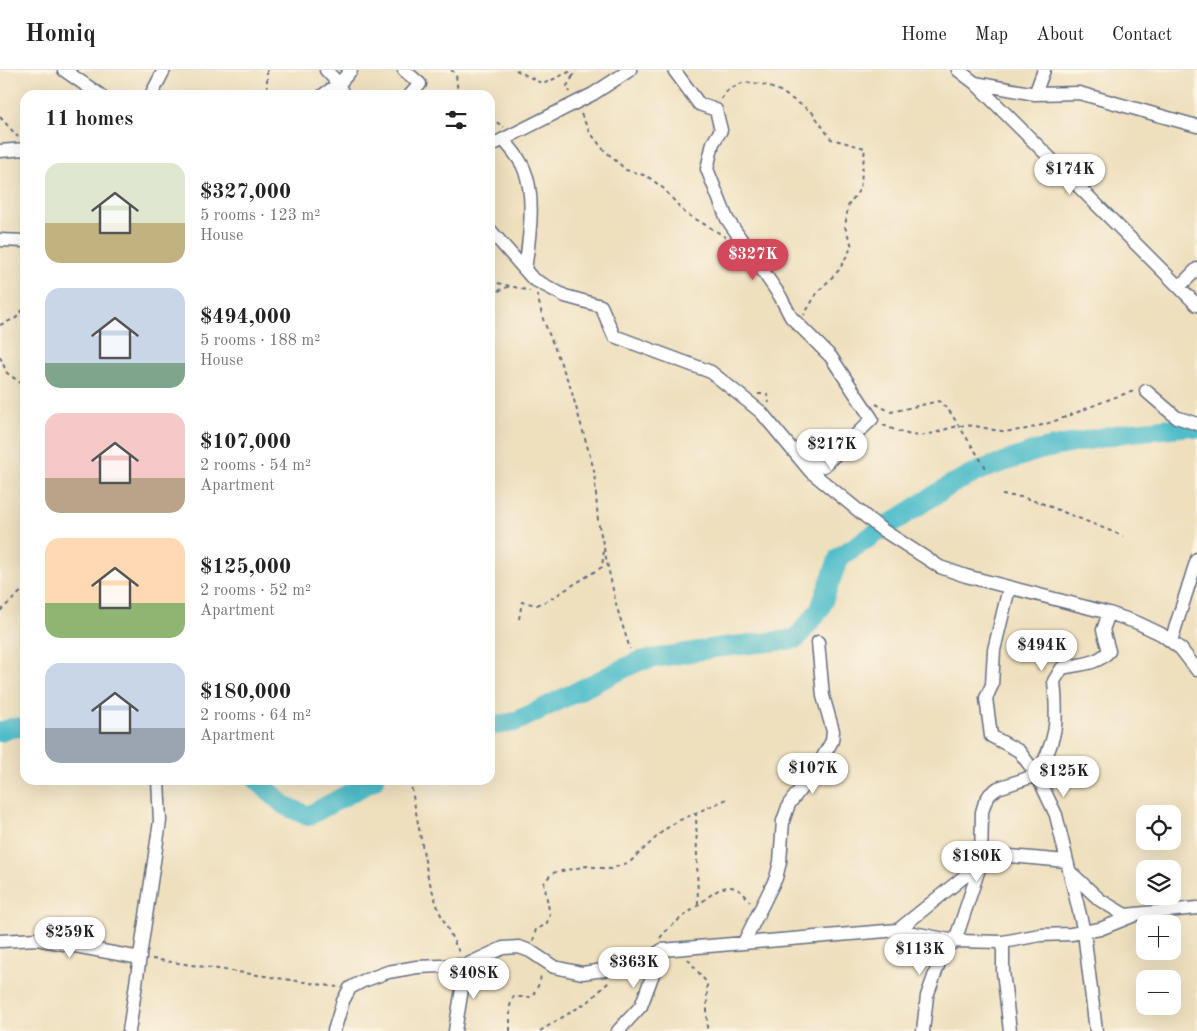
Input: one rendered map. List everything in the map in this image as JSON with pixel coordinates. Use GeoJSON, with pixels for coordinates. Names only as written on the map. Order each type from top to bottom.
{"type":"FeatureCollection","features":[{"type":"Feature","properties":{"kind":"street"},"geometry":{"type":"LineString","coordinates":[[64,70],[93,90]]}},
{"type":"Feature","properties":{"kind":"street"},"geometry":{"type":"LineString","coordinates":[[154,90],[164,70]]}},
{"type":"Feature","properties":{"kind":"street"},"geometry":{"type":"LineString","coordinates":[[326,70],[341,90],[351,70]]}},
{"type":"Feature","properties":{"kind":"street"},"geometry":{"type":"LineString","coordinates":[[404,70],[420,84],[415,90]]}},
{"type":"Feature","properties":{"kind":"street"},"geometry":{"type":"LineString","coordinates":[[495,144],[605,87],[630,70]]}},
{"type":"Feature","properties":{"kind":"street"},"geometry":{"type":"LineString","coordinates":[[674,70],[699,104],[716,110],[721,130],[712,143],[707,169],[727,219],[780,296],[791,317],[831,357],[872,420],[824,466],[819,466],[794,454]]}},
{"type":"Feature","properties":{"kind":"street"},"geometry":{"type":"LineString","coordinates":[[958,70],[975,83],[1197,305]]}},
{"type":"Feature","properties":{"kind":"street"},"geometry":{"type":"LineString","coordinates":[[1035,94],[1044,70]]}},
{"type":"Feature","properties":{"kind":"street"},"geometry":{"type":"LineString","coordinates":[[975,83],[1035,94],[1079,93],[1197,126]]}},
{"type":"Feature","properties":{"kind":"street"},"geometry":{"type":"LineString","coordinates":[[504,140],[524,169],[528,182],[529,275]]}},
{"type":"Feature","properties":{"kind":"street"},"geometry":{"type":"LineString","coordinates":[[0,151],[20,149]]}},
{"type":"Feature","properties":{"kind":"street"},"geometry":{"type":"LineString","coordinates":[[495,236],[529,275],[565,296],[601,306],[614,336],[711,372],[761,412],[779,431],[794,454],[810,471],[881,529],[916,553],[940,567],[957,573],[1109,613],[1138,623],[1171,641],[1197,670]]}},
{"type":"Feature","properties":{"kind":"street"},"geometry":{"type":"LineString","coordinates":[[0,240],[20,241]]}},
{"type":"Feature","properties":{"kind":"street"},"geometry":{"type":"LineString","coordinates":[[1180,286],[1197,269]]}},
{"type":"Feature","properties":{"kind":"street"},"geometry":{"type":"LineString","coordinates":[[1146,391],[1176,417],[1197,424]]}},
{"type":"Feature","properties":{"kind":"street"},"geometry":{"type":"LineString","coordinates":[[1171,641],[1197,559]]}},
{"type":"Feature","properties":{"kind":"street"},"geometry":{"type":"LineString","coordinates":[[1009,588],[994,650],[992,685],[986,698],[991,736],[1019,750],[1038,775],[1056,816],[1084,932],[1096,1031]]}},
{"type":"Feature","properties":{"kind":"street"},"geometry":{"type":"LineString","coordinates":[[923,1031],[927,996],[944,950],[955,941],[981,863],[982,812],[990,794],[1038,775],[1053,744],[1056,727],[1054,681],[1056,675],[1062,668],[1088,664],[1102,658],[1109,651],[1103,630],[1109,613]]}},
{"type":"Feature","properties":{"kind":"street"},"geometry":{"type":"LineString","coordinates":[[744,942],[776,878],[780,862],[783,821],[790,804],[816,769],[832,740],[833,731],[824,696],[818,642]]}},
{"type":"Feature","properties":{"kind":"street"},"geometry":{"type":"LineString","coordinates":[[129,1031],[160,822],[158,785]]}},
{"type":"Feature","properties":{"kind":"street"},"geometry":{"type":"LineString","coordinates":[[898,930],[981,863],[1010,856],[1067,866],[1113,909],[1125,915],[1197,908]]}},
{"type":"Feature","properties":{"kind":"street"},"geometry":{"type":"LineString","coordinates":[[659,946],[679,948],[898,930],[955,941],[1003,942],[1040,935],[1084,932],[1114,925],[1135,915]]}},
{"type":"Feature","properties":{"kind":"street"},"geometry":{"type":"LineString","coordinates":[[0,941],[37,939],[140,958]]}},
{"type":"Feature","properties":{"kind":"street"},"geometry":{"type":"LineString","coordinates":[[1003,942],[1003,971],[1010,1031]]}},
{"type":"Feature","properties":{"kind":"street"},"geometry":{"type":"LineString","coordinates":[[334,1031],[343,1000],[350,988],[388,972],[466,964],[503,948],[519,947],[535,954],[554,967],[582,974],[626,963],[639,966],[659,946]]}},
{"type":"Feature","properties":{"kind":"street"},"geometry":{"type":"LineString","coordinates":[[618,1031],[641,1006],[659,946]]}},
{"type":"Feature","properties":{"kind":"street"},"geometry":{"type":"LineString","coordinates":[[455,1031],[466,964]]}},
{"type":"Feature","properties":{"kind":"path"},"geometry":{"type":"LineString","coordinates":[[267,70],[268,90]]}},
{"type":"Feature","properties":{"kind":"path"},"geometry":{"type":"LineString","coordinates":[[451,70],[456,74],[458,90]]}},
{"type":"Feature","properties":{"kind":"path"},"geometry":{"type":"LineString","coordinates":[[516,70],[542,84],[569,72],[572,78]]}},
{"type":"Feature","properties":{"kind":"path"},"geometry":{"type":"LineString","coordinates":[[576,70],[568,86],[589,131],[598,143],[626,170],[647,176],[663,188],[685,213],[720,235],[742,243]]}},
{"type":"Feature","properties":{"kind":"path"},"geometry":{"type":"LineString","coordinates":[[716,110],[716,106],[728,90],[744,82],[762,84],[780,91],[806,107],[812,112],[831,139],[865,148],[860,189],[848,206],[845,227],[852,246],[839,270],[817,293],[798,322]]}},
{"type":"Feature","properties":{"kind":"path"},"geometry":{"type":"LineString","coordinates":[[0,117],[11,127],[20,142]]}},
{"type":"Feature","properties":{"kind":"path"},"geometry":{"type":"LineString","coordinates":[[529,275],[537,293],[543,319],[570,386],[594,470],[598,521],[617,608],[630,649]]}},
{"type":"Feature","properties":{"kind":"path"},"geometry":{"type":"LineString","coordinates":[[495,282],[537,293]]}},
{"type":"Feature","properties":{"kind":"path"},"geometry":{"type":"LineString","coordinates":[[495,296],[498,291],[510,286]]}},
{"type":"Feature","properties":{"kind":"path"},"geometry":{"type":"LineString","coordinates":[[0,325],[16,318],[20,313]]}},
{"type":"Feature","properties":{"kind":"path"},"geometry":{"type":"LineString","coordinates":[[0,358],[7,373],[20,382]]}},
{"type":"Feature","properties":{"kind":"path"},"geometry":{"type":"LineString","coordinates":[[872,420],[912,435],[928,435],[959,426],[969,426],[994,432],[1031,428],[1060,419],[1108,398],[1135,391],[1146,391]]}},
{"type":"Feature","properties":{"kind":"path"},"geometry":{"type":"LineString","coordinates":[[875,404],[891,412],[939,401],[950,412],[986,468]]}},
{"type":"Feature","properties":{"kind":"path"},"geometry":{"type":"LineString","coordinates":[[1002,495],[1040,502],[1123,536]]}},
{"type":"Feature","properties":{"kind":"path"},"geometry":{"type":"LineString","coordinates":[[519,619],[522,602],[537,605],[549,600],[602,567],[604,549]]}},
{"type":"Feature","properties":{"kind":"path"},"geometry":{"type":"LineString","coordinates":[[0,611],[20,593]]}},
{"type":"Feature","properties":{"kind":"path"},"geometry":{"type":"LineString","coordinates":[[411,785],[428,877],[439,911],[466,964]]}},
{"type":"Feature","properties":{"kind":"path"},"geometry":{"type":"LineString","coordinates":[[510,1031],[513,997],[532,997],[540,982],[541,969],[535,954],[536,929],[546,925],[550,915],[544,883],[552,873],[588,866],[610,869],[630,862],[664,830],[696,812],[727,799]]}},
{"type":"Feature","properties":{"kind":"path"},"geometry":{"type":"LineString","coordinates":[[696,812],[698,905]]}},
{"type":"Feature","properties":{"kind":"path"},"geometry":{"type":"LineString","coordinates":[[659,946],[669,927],[715,890],[734,887],[746,896],[756,916]]}},
{"type":"Feature","properties":{"kind":"path"},"geometry":{"type":"LineString","coordinates":[[679,948],[707,983],[707,1031]]}},
{"type":"Feature","properties":{"kind":"path"},"geometry":{"type":"LineString","coordinates":[[140,958],[167,960],[350,988]]}},
{"type":"Feature","properties":{"kind":"path"},"geometry":{"type":"LineString","coordinates":[[540,1031],[589,1001],[626,963]]}},
{"type":"Feature","properties":{"kind":"waterway"},"geometry":{"type":"LineString","coordinates":[[495,725],[515,722],[639,661],[715,648],[796,639],[820,609],[839,557],[952,484],[986,468],[1039,450],[1124,433],[1191,426],[1197,428]]}},
{"type":"Feature","properties":{"kind":"waterway"},"geometry":{"type":"LineString","coordinates":[[0,732],[20,727]]}},
{"type":"Feature","properties":{"kind":"waterway"},"geometry":{"type":"LineString","coordinates":[[262,785],[284,805],[308,816],[365,785]]}}]}
